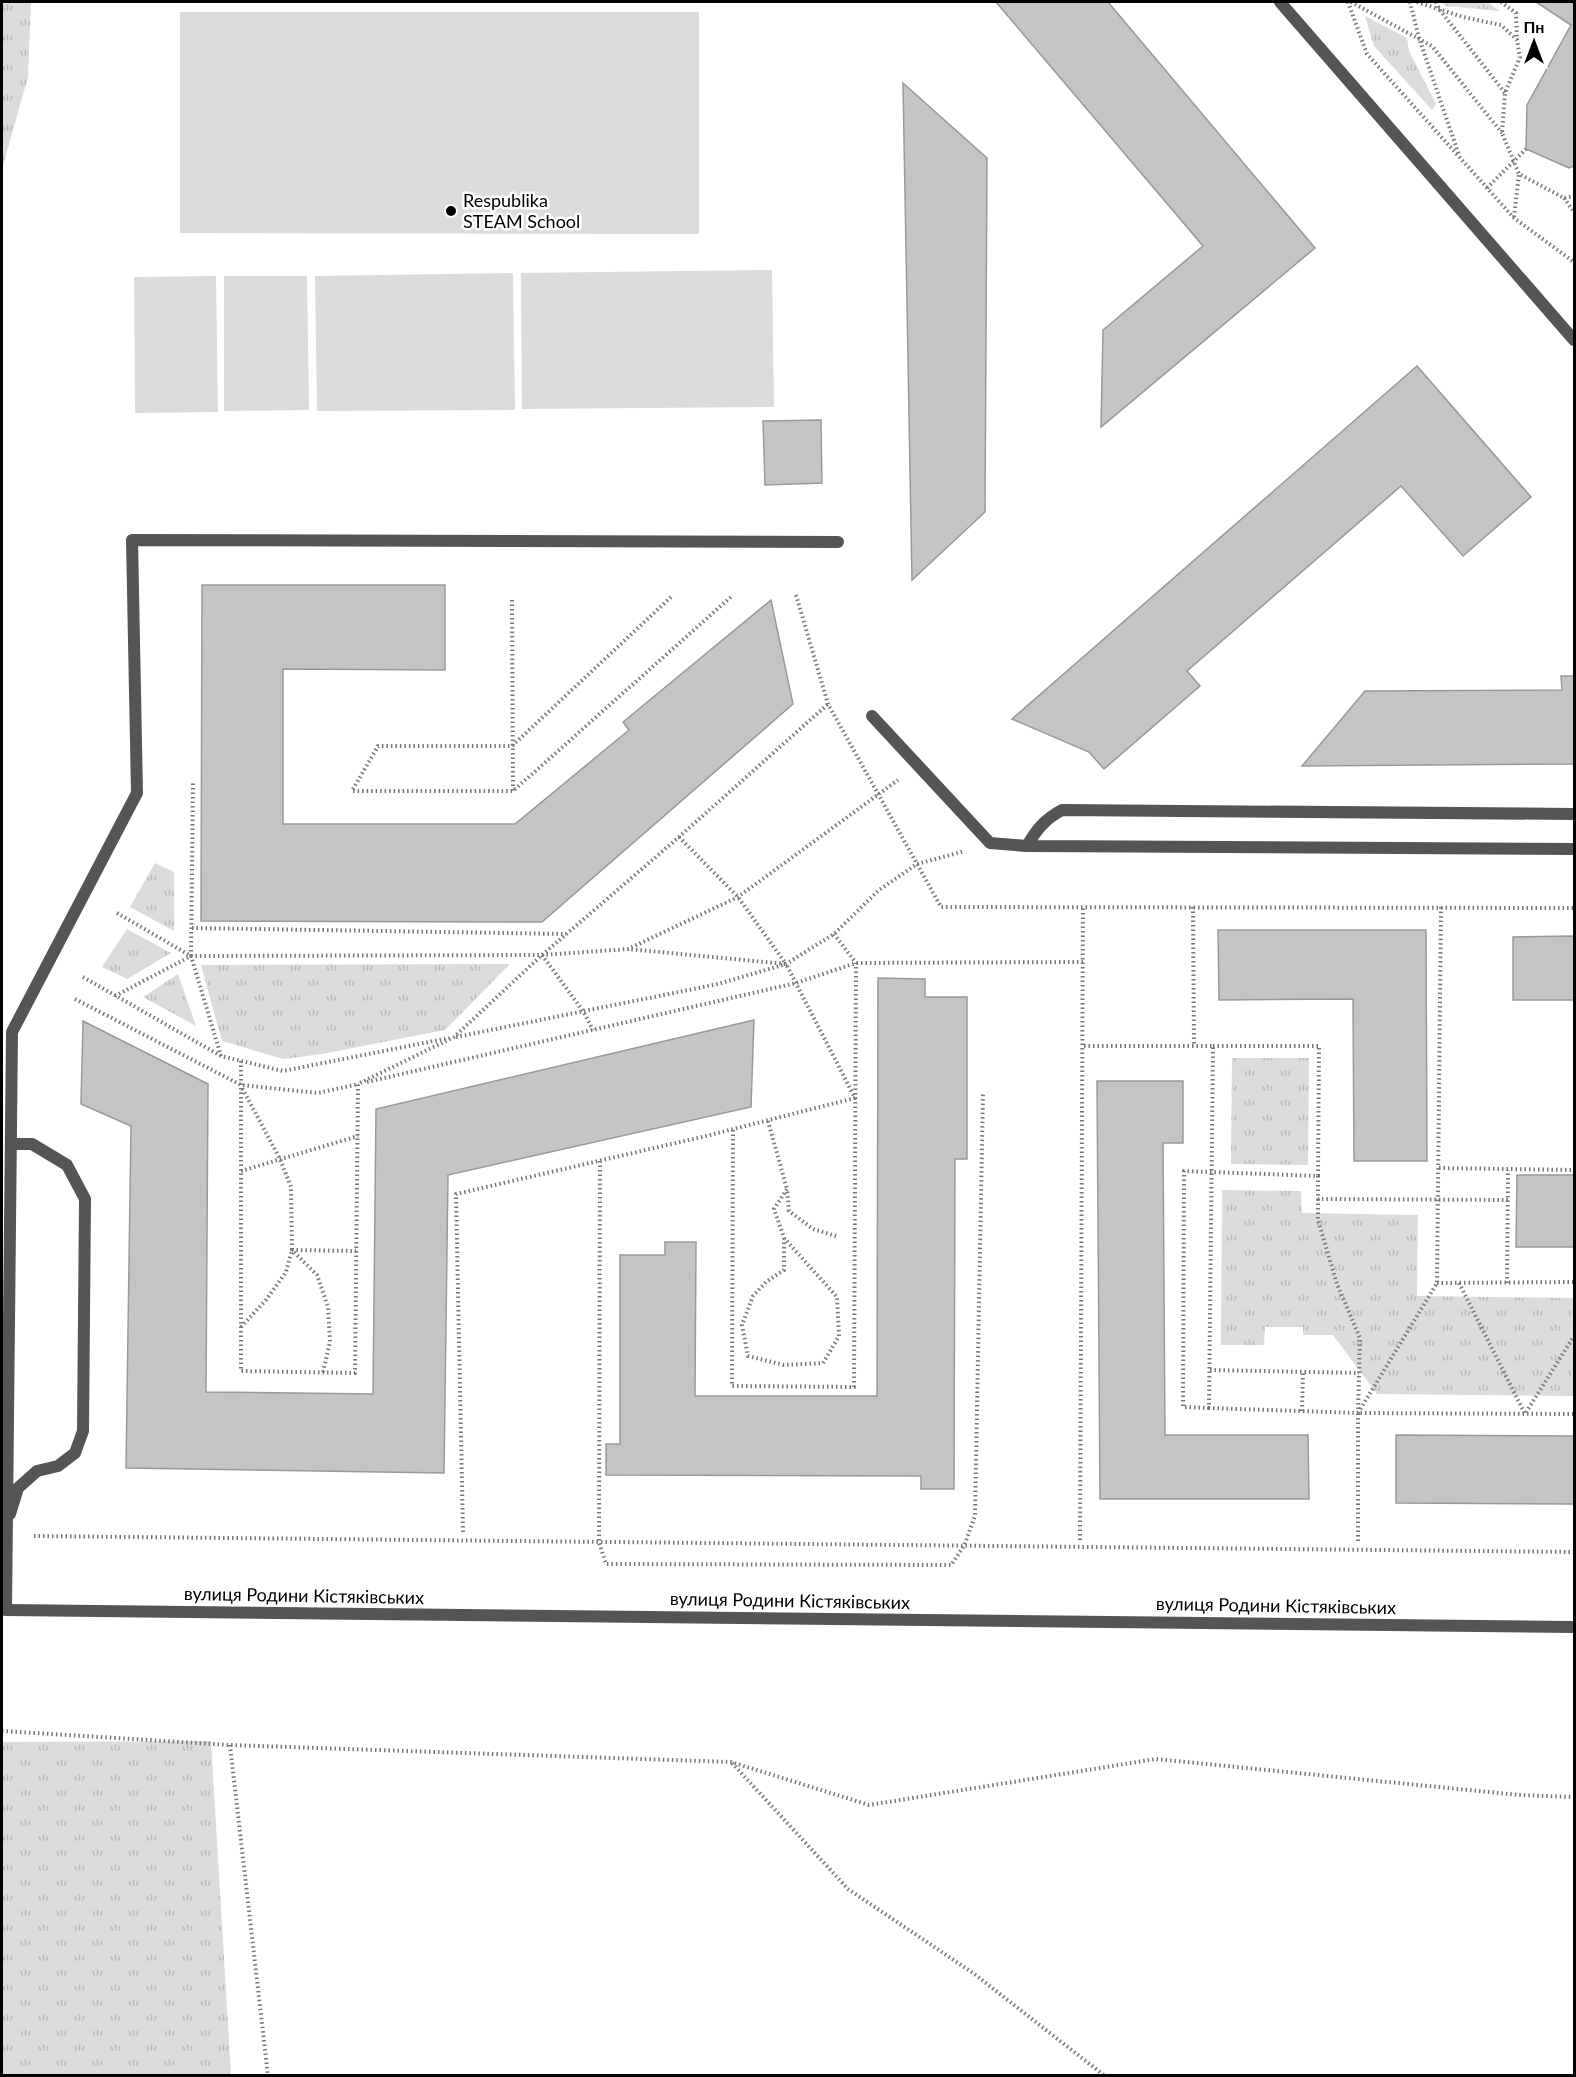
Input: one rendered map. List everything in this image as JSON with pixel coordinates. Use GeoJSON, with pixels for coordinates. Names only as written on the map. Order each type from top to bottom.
{"type":"FeatureCollection","features":[{"type":"Feature","properties":{"kind":"street"},"geometry":{"type":"LineString","coordinates":[[1280,2],[1574,339]]}},
{"type":"Feature","properties":{"kind":"street"},"geometry":{"type":"LineString","coordinates":[[6,1529],[12,1032],[136,793],[132,540],[838,542]]}},
{"type":"Feature","properties":{"kind":"street"},"geometry":{"type":"LineString","coordinates":[[872,716],[990,843],[1027,846],[1575,849]]}},
{"type":"Feature","properties":{"kind":"street"},"geometry":{"type":"LineString","coordinates":[[1027,846],[1037,829],[1050,816],[1062,810],[1575,814]]}},
{"type":"Feature","properties":{"kind":"street"},"geometry":{"type":"LineString","coordinates":[[6,1529],[18,1488],[37,1471],[58,1466],[75,1453],[83,1431],[86,1198],[67,1165],[32,1144],[11,1144]]}},
{"type":"Feature","properties":{"kind":"street","name":"вулиця Родини Кістяківських"},"geometry":{"type":"LineString","coordinates":[[6,1529],[6,1610],[1575,1628]]}},
{"type":"Feature","properties":{"kind":"path"},"geometry":{"type":"LineString","coordinates":[[1350,2],[1432,46],[1502,133],[1519,174],[1514,218]]}},
{"type":"Feature","properties":{"kind":"path"},"geometry":{"type":"LineString","coordinates":[[1350,2],[1367,54],[1514,218],[1575,262]]}},
{"type":"Feature","properties":{"kind":"path"},"geometry":{"type":"LineString","coordinates":[[1410,2],[1419,38],[1461,159]]}},
{"type":"Feature","properties":{"kind":"path"},"geometry":{"type":"LineString","coordinates":[[1417,2],[1463,17],[1501,25],[1517,40]]}},
{"type":"Feature","properties":{"kind":"path"},"geometry":{"type":"LineString","coordinates":[[1436,2],[1439,9],[1505,93]]}},
{"type":"Feature","properties":{"kind":"path"},"geometry":{"type":"LineString","coordinates":[[1501,2],[1516,13],[1520,57],[1505,93],[1502,133]]}},
{"type":"Feature","properties":{"kind":"path"},"geometry":{"type":"LineString","coordinates":[[1487,188],[1526,149]]}},
{"type":"Feature","properties":{"kind":"path"},"geometry":{"type":"LineString","coordinates":[[1519,174],[1564,198],[1575,212]]}},
{"type":"Feature","properties":{"kind":"path"},"geometry":{"type":"LineString","coordinates":[[1564,198],[1575,196]]}},
{"type":"Feature","properties":{"kind":"path"},"geometry":{"type":"LineString","coordinates":[[796,595],[828,704],[941,907],[1575,908]]}},
{"type":"Feature","properties":{"kind":"path"},"geometry":{"type":"LineString","coordinates":[[671,597],[512,746],[378,746],[352,791],[513,791],[731,597]]}},
{"type":"Feature","properties":{"kind":"path"},"geometry":{"type":"LineString","coordinates":[[512,600],[513,791]]}},
{"type":"Feature","properties":{"kind":"path"},"geometry":{"type":"LineString","coordinates":[[358,1084],[454,1037],[542,955],[828,704]]}},
{"type":"Feature","properties":{"kind":"path"},"geometry":{"type":"LineString","coordinates":[[627,949],[738,897],[918,765]]}},
{"type":"Feature","properties":{"kind":"path"},"geometry":{"type":"LineString","coordinates":[[193,781],[191,956],[221,1056]]}},
{"type":"Feature","properties":{"kind":"path"},"geometry":{"type":"LineString","coordinates":[[679,837],[738,897],[786,964],[855,1098]]}},
{"type":"Feature","properties":{"kind":"path"},"geometry":{"type":"LineString","coordinates":[[83,976],[221,1056],[283,1071],[718,984],[786,964],[834,934],[879,890],[917,864],[990,843]]}},
{"type":"Feature","properties":{"kind":"path"},"geometry":{"type":"LineString","coordinates":[[1080,1540],[1083,907]]}},
{"type":"Feature","properties":{"kind":"path"},"geometry":{"type":"LineString","coordinates":[[1193,907],[1194,1046]]}},
{"type":"Feature","properties":{"kind":"path"},"geometry":{"type":"LineString","coordinates":[[1358,1413],[1437,1282],[1441,907]]}},
{"type":"Feature","properties":{"kind":"path"},"geometry":{"type":"LineString","coordinates":[[117,913],[191,956]]}},
{"type":"Feature","properties":{"kind":"path"},"geometry":{"type":"LineString","coordinates":[[192,928],[566,934]]}},
{"type":"Feature","properties":{"kind":"path"},"geometry":{"type":"LineString","coordinates":[[733,1130],[732,1386],[854,1387],[856,963],[834,934]]}},
{"type":"Feature","properties":{"kind":"path"},"geometry":{"type":"LineString","coordinates":[[115,996],[191,956],[542,955],[627,949],[786,964]]}},
{"type":"Feature","properties":{"kind":"path"},"geometry":{"type":"LineString","coordinates":[[542,955],[583,1011],[593,1030]]}},
{"type":"Feature","properties":{"kind":"path"},"geometry":{"type":"LineString","coordinates":[[75,999],[241,1085],[318,1093],[796,983],[856,963],[1083,962]]}},
{"type":"Feature","properties":{"kind":"path"},"geometry":{"type":"LineString","coordinates":[[1084,1046],[1319,1046],[1318,1220],[1336,1284],[1360,1338],[1359,1541]]}},
{"type":"Feature","properties":{"kind":"path"},"geometry":{"type":"LineString","coordinates":[[1209,1408],[1213,1046]]}},
{"type":"Feature","properties":{"kind":"path"},"geometry":{"type":"LineString","coordinates":[[241,1061],[241,1371],[355,1372],[358,1084]]}},
{"type":"Feature","properties":{"kind":"path"},"geometry":{"type":"LineString","coordinates":[[241,1085],[280,1160],[291,1187],[292,1250],[286,1272],[266,1300],[241,1327]]}},
{"type":"Feature","properties":{"kind":"path"},"geometry":{"type":"LineString","coordinates":[[600,1161],[599,1542],[606,1564],[951,1565],[964,1546],[975,1516],[983,1093]]}},
{"type":"Feature","properties":{"kind":"path"},"geometry":{"type":"LineString","coordinates":[[463,1532],[456,1194],[733,1130],[855,1098]]}},
{"type":"Feature","properties":{"kind":"path"},"geometry":{"type":"LineString","coordinates":[[768,1121],[786,1189],[789,1211],[813,1229],[839,1237]]}},
{"type":"Feature","properties":{"kind":"path"},"geometry":{"type":"LineString","coordinates":[[241,1171],[358,1136]]}},
{"type":"Feature","properties":{"kind":"path"},"geometry":{"type":"LineString","coordinates":[[1439,1168],[1575,1170]]}},
{"type":"Feature","properties":{"kind":"path"},"geometry":{"type":"LineString","coordinates":[[1507,1282],[1508,1170]]}},
{"type":"Feature","properties":{"kind":"path"},"geometry":{"type":"LineString","coordinates":[[1318,1176],[1184,1171],[1183,1407],[1358,1413],[1575,1414]]}},
{"type":"Feature","properties":{"kind":"path"},"geometry":{"type":"LineString","coordinates":[[784,1238],[837,1297],[839,1336],[823,1363],[784,1365],[748,1356],[742,1325],[753,1296],[766,1282],[784,1270],[784,1238],[774,1209],[786,1189]]}},
{"type":"Feature","properties":{"kind":"path"},"geometry":{"type":"LineString","coordinates":[[1318,1199],[1508,1200]]}},
{"type":"Feature","properties":{"kind":"path"},"geometry":{"type":"LineString","coordinates":[[292,1250],[356,1251]]}},
{"type":"Feature","properties":{"kind":"path"},"geometry":{"type":"LineString","coordinates":[[292,1250],[317,1275],[328,1307],[330,1342],[323,1372]]}},
{"type":"Feature","properties":{"kind":"path"},"geometry":{"type":"LineString","coordinates":[[1437,1282],[1575,1282]]}},
{"type":"Feature","properties":{"kind":"path"},"geometry":{"type":"LineString","coordinates":[[1459,1283],[1525,1414]]}},
{"type":"Feature","properties":{"kind":"path"},"geometry":{"type":"LineString","coordinates":[[1525,1414],[1575,1336]]}},
{"type":"Feature","properties":{"kind":"path"},"geometry":{"type":"LineString","coordinates":[[1209,1370],[1359,1372]]}},
{"type":"Feature","properties":{"kind":"path"},"geometry":{"type":"LineString","coordinates":[[1302,1411],[1303,1371]]}},
{"type":"Feature","properties":{"kind":"path"},"geometry":{"type":"LineString","coordinates":[[34,1536],[1575,1552]]}},
{"type":"Feature","properties":{"kind":"path"},"geometry":{"type":"LineString","coordinates":[[2,1731],[230,1745],[731,1762],[869,1805],[1156,1759],[1519,1795],[1575,1797]]}},
{"type":"Feature","properties":{"kind":"path"},"geometry":{"type":"LineString","coordinates":[[230,1745],[268,2076]]}},
{"type":"Feature","properties":{"kind":"path"},"geometry":{"type":"LineString","coordinates":[[731,1762],[848,1889],[973,1973],[1105,2076]]}},
{"type":"Feature","properties":{"kind":"green space"},"geometry":{"type":"Polygon","coordinates":[[[2,2],[31,2],[28,77],[2,169],[2,2]]]}},
{"type":"Feature","properties":{"kind":"green space"},"geometry":{"type":"Polygon","coordinates":[[[1443,2],[1487,2],[1500,11],[1445,6],[1443,2]]]}},
{"type":"Feature","properties":{"kind":"green space"},"geometry":{"type":"Polygon","coordinates":[[[180,12],[699,12],[699,234],[180,233],[180,12]]]}},
{"type":"Feature","properties":{"kind":"green space"},"geometry":{"type":"Polygon","coordinates":[[[1365,16],[1407,38],[1409,51],[1436,104],[1432,110],[1374,46],[1365,16]]]}},
{"type":"Feature","properties":{"kind":"green space"},"geometry":{"type":"Polygon","coordinates":[[[772,270],[774,407],[522,409],[521,273],[772,270]]]}},
{"type":"Feature","properties":{"kind":"green space"},"geometry":{"type":"Polygon","coordinates":[[[513,273],[515,410],[317,411],[315,276],[513,273]]]}},
{"type":"Feature","properties":{"kind":"green space"},"geometry":{"type":"Polygon","coordinates":[[[216,276],[218,412],[135,413],[134,277],[216,276]]]}},
{"type":"Feature","properties":{"kind":"green space"},"geometry":{"type":"Polygon","coordinates":[[[224,276],[307,276],[309,410],[224,411],[224,276]]]}},
{"type":"Feature","properties":{"kind":"green space"},"geometry":{"type":"Polygon","coordinates":[[[155,863],[174,872],[174,931],[130,907],[155,863]]]}},
{"type":"Feature","properties":{"kind":"green space"},"geometry":{"type":"Polygon","coordinates":[[[127,929],[171,953],[127,979],[102,967],[127,929]]]}},
{"type":"Feature","properties":{"kind":"green space"},"geometry":{"type":"Polygon","coordinates":[[[510,964],[445,1030],[322,1054],[283,1059],[222,1041],[201,965],[510,964]]]}},
{"type":"Feature","properties":{"kind":"green space"},"geometry":{"type":"Polygon","coordinates":[[[178,974],[196,1026],[143,997],[178,974]]]}},
{"type":"Feature","properties":{"kind":"green space"},"geometry":{"type":"Polygon","coordinates":[[[1232,1058],[1309,1058],[1308,1165],[1231,1164],[1232,1058]]]}},
{"type":"Feature","properties":{"kind":"green space"},"geometry":{"type":"Polygon","coordinates":[[[1222,1190],[1301,1191],[1302,1213],[1418,1215],[1417,1296],[1574,1298],[1574,1396],[1377,1394],[1333,1335],[1303,1335],[1303,1327],[1265,1327],[1264,1345],[1221,1345],[1222,1190]]]}},
{"type":"Feature","properties":{"kind":"green space"},"geometry":{"type":"Polygon","coordinates":[[[211,1741],[231,2075],[2,2075],[2,1742],[211,1741]]]}},
{"type":"Feature","properties":{"kind":"building"},"geometry":{"type":"Polygon","coordinates":[[[996,2],[1108,2],[1315,248],[1101,427],[1103,330],[1203,246],[996,2]]]}},
{"type":"Feature","properties":{"kind":"building"},"geometry":{"type":"Polygon","coordinates":[[[1536,2],[1574,2],[1574,166],[1569,168],[1526,149],[1527,105],[1571,25],[1536,2]]]}},
{"type":"Feature","properties":{"kind":"building"},"geometry":{"type":"Polygon","coordinates":[[[903,83],[987,158],[985,512],[912,580],[903,83]]]}},
{"type":"Feature","properties":{"kind":"building"},"geometry":{"type":"Polygon","coordinates":[[[1417,366],[1531,497],[1463,556],[1401,486],[1187,671],[1200,686],[1104,769],[1089,752],[1012,719],[1417,366]]]}},
{"type":"Feature","properties":{"kind":"building"},"geometry":{"type":"Polygon","coordinates":[[[821,420],[822,483],[765,485],[763,421],[821,420]]]}},
{"type":"Feature","properties":{"kind":"building"},"geometry":{"type":"Polygon","coordinates":[[[202,585],[445,585],[445,670],[283,669],[283,824],[515,824],[629,730],[623,722],[771,600],[793,704],[542,922],[201,921],[202,585]]]}},
{"type":"Feature","properties":{"kind":"building"},"geometry":{"type":"Polygon","coordinates":[[[1561,676],[1574,676],[1574,764],[1302,766],[1365,691],[1562,690],[1561,676]]]}},
{"type":"Feature","properties":{"kind":"building"},"geometry":{"type":"Polygon","coordinates":[[[1218,930],[1426,930],[1427,1161],[1354,1161],[1353,999],[1219,1000],[1218,930]]]}},
{"type":"Feature","properties":{"kind":"building"},"geometry":{"type":"Polygon","coordinates":[[[1574,936],[1574,1000],[1513,1000],[1513,937],[1574,936]]]}},
{"type":"Feature","properties":{"kind":"building"},"geometry":{"type":"Polygon","coordinates":[[[878,978],[925,979],[925,997],[967,997],[967,1159],[955,1159],[954,1489],[921,1489],[921,1476],[606,1475],[606,1444],[620,1444],[620,1255],[665,1255],[665,1242],[696,1242],[695,1396],[877,1396],[878,978]]]}},
{"type":"Feature","properties":{"kind":"building"},"geometry":{"type":"Polygon","coordinates":[[[754,1020],[751,1107],[448,1175],[444,1473],[126,1468],[131,1126],[81,1104],[83,1021],[208,1084],[206,1392],[373,1394],[376,1109],[754,1020]]]}},
{"type":"Feature","properties":{"kind":"building"},"geometry":{"type":"Polygon","coordinates":[[[1097,1081],[1183,1081],[1183,1143],[1163,1143],[1165,1435],[1308,1435],[1309,1499],[1100,1499],[1097,1081]]]}},
{"type":"Feature","properties":{"kind":"building"},"geometry":{"type":"Polygon","coordinates":[[[1517,1175],[1574,1175],[1574,1247],[1516,1247],[1517,1175]]]}},
{"type":"Feature","properties":{"kind":"building"},"geometry":{"type":"Polygon","coordinates":[[[1396,1435],[1574,1436],[1574,1504],[1396,1503],[1396,1435]]]}},
{"type":"Feature","properties":{"kind":"place","name":"Respublika STEAM School"},"geometry":{"type":"Point","coordinates":[451,211]}}]}
